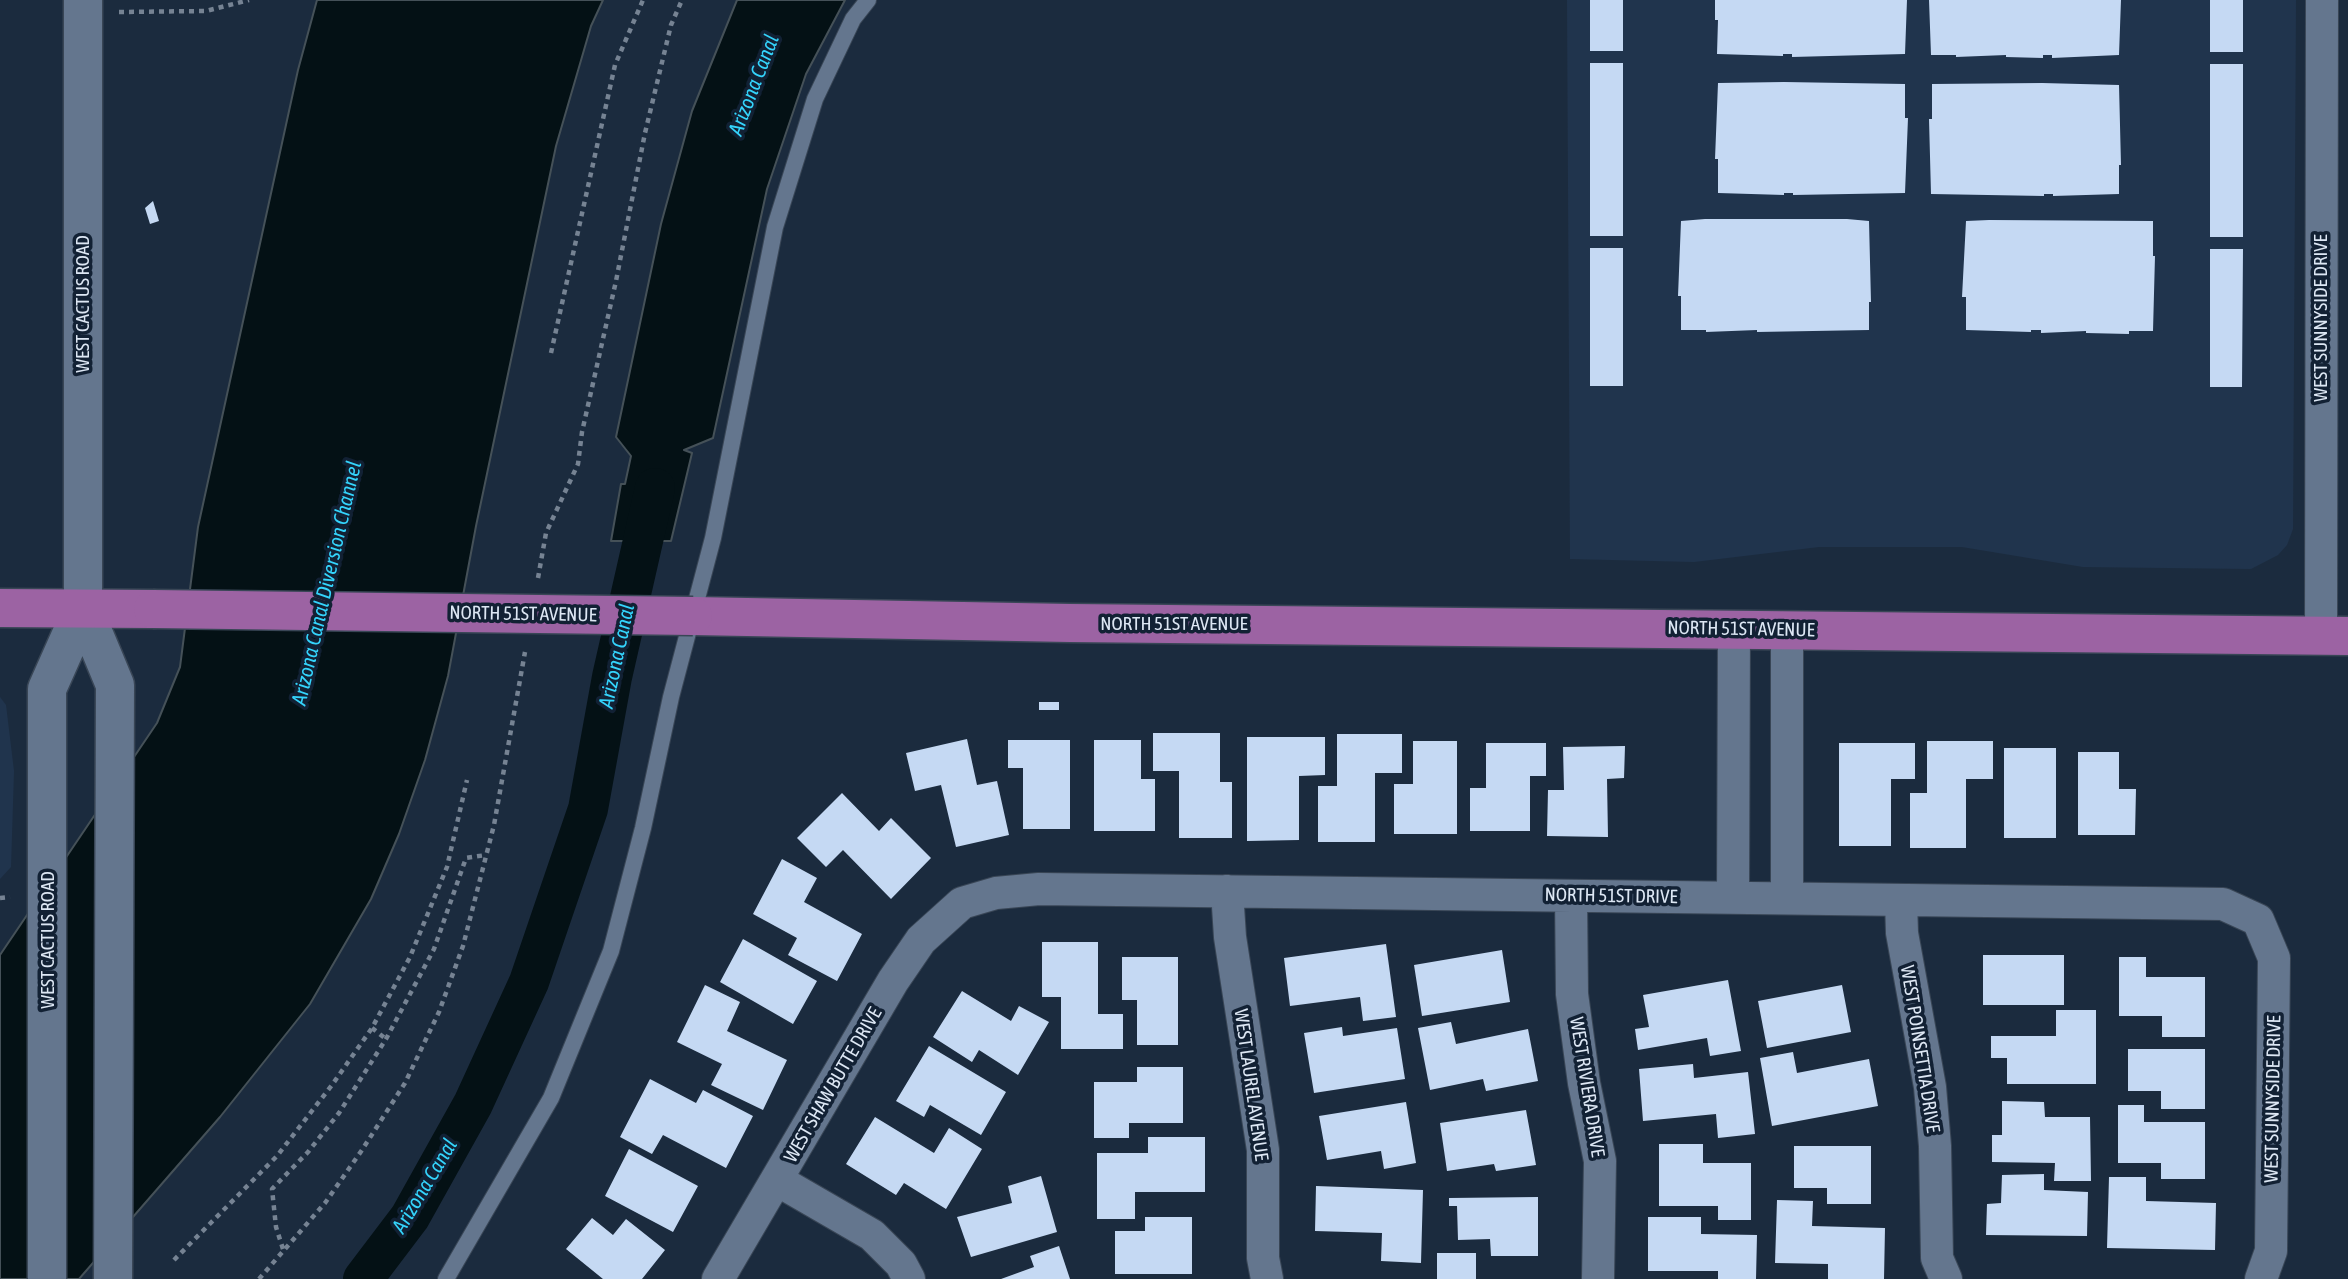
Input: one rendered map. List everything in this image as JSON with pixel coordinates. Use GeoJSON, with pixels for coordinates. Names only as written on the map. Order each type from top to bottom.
{"type":"FeatureCollection","features":[{"type":"Feature","properties":{"kind":"main road","name":"WEST CACTUS ROAD"},"geometry":{"type":"LineString","coordinates":[[83,6],[83,608],[115,685],[113,1279]]}},
{"type":"Feature","properties":{"kind":"main road","name":"NORTH 51ST AVENUE"},"geometry":{"type":"LineString","coordinates":[[0,608],[1070,623],[2334,636]]}},
{"type":"Feature","properties":{"kind":"main road","name":"WEST CACTUS ROAD"},"geometry":{"type":"LineString","coordinates":[[47,1279],[47,689],[83,608]]}},
{"type":"Feature","properties":{"kind":"street","name":"WEST SUNNYSIDE DRIVE"},"geometry":{"type":"LineString","coordinates":[[2322,0],[2334,636]]}},
{"type":"Feature","properties":{"kind":"street"},"geometry":{"type":"LineString","coordinates":[[1733,898],[1734,628]]}},
{"type":"Feature","properties":{"kind":"street"},"geometry":{"type":"LineString","coordinates":[[1787,629],[1787,898]]}},
{"type":"Feature","properties":{"kind":"street","name":"NORTH 51ST DRIVE"},"geometry":{"type":"LineString","coordinates":[[962,903],[996,893],[1040,889],[1787,898],[2223,904],[2258,920]]}},
{"type":"Feature","properties":{"kind":"street","name":"WEST LAUREL AVENUE"},"geometry":{"type":"LineString","coordinates":[[1227,891],[1230,937],[1264,1150],[1263,1258],[1267,1279]]}},
{"type":"Feature","properties":{"kind":"street","name":"WEST RIVIERA DRIVE"},"geometry":{"type":"LineString","coordinates":[[1571,896],[1572,994],[1584,1083],[1600,1161],[1598,1279]]}},
{"type":"Feature","properties":{"kind":"street","name":"WEST POINSETTIA DRIVE"},"geometry":{"type":"LineString","coordinates":[[1901,901],[1902,933],[1930,1087],[1935,1146],[1937,1258],[1946,1279]]}},
{"type":"Feature","properties":{"kind":"street","name":"WEST SHAW BUTTE DRIVE"},"geometry":{"type":"LineString","coordinates":[[718,1279],[920,940],[962,903]]}},
{"type":"Feature","properties":{"kind":"street","name":"WEST SUNNYSIDE DRIVE"},"geometry":{"type":"LineString","coordinates":[[2258,920],[2274,958],[2271,1251],[2261,1279]]}},
{"type":"Feature","properties":{"kind":"street"},"geometry":{"type":"LineString","coordinates":[[777,1180],[872,1235],[901,1264],[909,1279]]}},
{"type":"Feature","properties":{"kind":"lane"},"geometry":{"type":"LineString","coordinates":[[446,1279],[551,1098],[611,951],[643,828],[671,697],[713,538],[775,227],[815,99],[853,19],[868,0]]}},
{"type":"Feature","properties":{"kind":"path"},"geometry":{"type":"LineString","coordinates":[[83,6],[206,11],[249,0]]}},
{"type":"Feature","properties":{"kind":"path"},"geometry":{"type":"LineString","coordinates":[[551,354],[615,65],[643,0]]}},
{"type":"Feature","properties":{"kind":"path"},"geometry":{"type":"LineString","coordinates":[[536,587],[546,533],[578,464],[582,432],[616,281],[645,133],[671,24],[681,0]]}},
{"type":"Feature","properties":{"kind":"path"},"geometry":{"type":"LineString","coordinates":[[259,1279],[325,1203],[405,1083],[439,1012],[459,957],[494,825],[527,641]]}},
{"type":"Feature","properties":{"kind":"path"},"geometry":{"type":"LineString","coordinates":[[174,1261],[277,1156],[372,1028],[410,957],[447,867],[467,780]]}},
{"type":"Feature","properties":{"kind":"path"},"geometry":{"type":"LineString","coordinates":[[283,1249],[276,1227],[272,1189],[308,1152],[339,1113],[386,1039],[434,949],[466,858],[486,855]]}},
{"type":"Feature","properties":{"kind":"path"},"geometry":{"type":"LineString","coordinates":[[372,1028],[386,1039]]}},
{"type":"Feature","properties":{"kind":"shaded area"},"geometry":{"type":"Polygon","coordinates":[[[1567,0],[2296,0],[2293,529],[2287,545],[2278,555],[2251,569],[2083,567],[1962,547],[1819,547],[1694,562],[1570,559],[1567,0]]]}},
{"type":"Feature","properties":{"kind":"shaded area"},"geometry":{"type":"Polygon","coordinates":[[[0,697],[6,705],[14,771],[11,867],[0,879],[0,697]]]}},
{"type":"Feature","properties":{"kind":"water","name":"Arizona Canal Diversion Channel"},"geometry":{"type":"Polygon","coordinates":[[[317,0],[603,0],[591,26],[556,146],[476,526],[448,676],[425,760],[399,834],[371,899],[310,1004],[220,1117],[79,1279],[0,1279],[0,955],[157,723],[180,667],[198,527],[298,70],[317,0]]]}},
{"type":"Feature","properties":{"kind":"water"},"geometry":{"type":"Polygon","coordinates":[[[737,0],[845,0],[806,74],[767,189],[713,438],[684,450],[692,453],[671,541],[611,541],[621,484],[625,484],[631,456],[616,437],[661,224],[692,111],[737,0]]]}},
{"type":"Feature","properties":{"kind":"building"},"geometry":{"type":"Polygon","coordinates":[[[1590,0],[1623,0],[1623,51],[1590,51],[1590,0]]]}},
{"type":"Feature","properties":{"kind":"building"},"geometry":{"type":"Polygon","coordinates":[[[1715,0],[1907,0],[1905,54],[1792,57],[1792,54],[1717,54],[1718,20],[1715,20],[1715,0]]]}},
{"type":"Feature","properties":{"kind":"building"},"geometry":{"type":"Polygon","coordinates":[[[1929,0],[2121,0],[2119,55],[2052,58],[2052,55],[2043,55],[2043,58],[1931,55],[1929,0]]]}},
{"type":"Feature","properties":{"kind":"building"},"geometry":{"type":"Polygon","coordinates":[[[2210,0],[2243,0],[2243,52],[2210,52],[2210,0]]]}},
{"type":"Feature","properties":{"kind":"building"},"geometry":{"type":"Polygon","coordinates":[[[1590,63],[1623,63],[1623,236],[1590,236],[1590,63]]]}},
{"type":"Feature","properties":{"kind":"building"},"geometry":{"type":"Polygon","coordinates":[[[2210,64],[2243,64],[2243,237],[2210,237],[2210,64]]]}},
{"type":"Feature","properties":{"kind":"building"},"geometry":{"type":"Polygon","coordinates":[[[1718,83],[1905,84],[1905,118],[1908,118],[1905,193],[1718,193],[1718,159],[1715,159],[1718,83]]]}},
{"type":"Feature","properties":{"kind":"building"},"geometry":{"type":"Polygon","coordinates":[[[1932,84],[2119,85],[2119,194],[1931,194],[1929,119],[1932,119],[1932,84]]]}},
{"type":"Feature","properties":{"kind":"building"},"geometry":{"type":"Polygon","coordinates":[[[153,201],[159,221],[150,224],[145,208],[153,201]]]}},
{"type":"Feature","properties":{"kind":"building"},"geometry":{"type":"Polygon","coordinates":[[[1681,221],[1869,221],[1869,330],[1681,330],[1681,296],[1678,296],[1681,221]]]}},
{"type":"Feature","properties":{"kind":"building"},"geometry":{"type":"Polygon","coordinates":[[[1966,221],[2153,221],[2153,331],[2129,331],[2129,334],[1966,330],[1966,297],[1962,297],[1966,221]]]}},
{"type":"Feature","properties":{"kind":"building"},"geometry":{"type":"Polygon","coordinates":[[[1590,248],[1623,248],[1623,386],[1590,386],[1590,248]]]}},
{"type":"Feature","properties":{"kind":"building"},"geometry":{"type":"Polygon","coordinates":[[[2210,249],[2243,249],[2242,387],[2210,387],[2210,249]]]}},
{"type":"Feature","properties":{"kind":"building"},"geometry":{"type":"Polygon","coordinates":[[[1039,702],[1059,702],[1059,710],[1039,710],[1039,702]]]}},
{"type":"Feature","properties":{"kind":"building"},"geometry":{"type":"Polygon","coordinates":[[[1153,733],[1220,733],[1220,782],[1232,782],[1232,838],[1179,838],[1179,771],[1153,771],[1153,733]]]}},
{"type":"Feature","properties":{"kind":"building"},"geometry":{"type":"Polygon","coordinates":[[[1337,734],[1402,734],[1402,773],[1375,773],[1375,842],[1318,842],[1318,786],[1337,786],[1337,734]]]}},
{"type":"Feature","properties":{"kind":"building"},"geometry":{"type":"Polygon","coordinates":[[[1247,737],[1325,737],[1325,775],[1299,776],[1299,840],[1247,841],[1247,737]]]}},
{"type":"Feature","properties":{"kind":"building"},"geometry":{"type":"Polygon","coordinates":[[[967,739],[977,785],[997,781],[1009,835],[956,847],[941,785],[915,791],[906,753],[967,739]]]}},
{"type":"Feature","properties":{"kind":"building"},"geometry":{"type":"Polygon","coordinates":[[[1008,740],[1070,740],[1070,829],[1023,829],[1023,768],[1008,768],[1008,740]]]}},
{"type":"Feature","properties":{"kind":"building"},"geometry":{"type":"Polygon","coordinates":[[[1094,740],[1141,740],[1141,779],[1155,779],[1155,831],[1094,831],[1094,740]]]}},
{"type":"Feature","properties":{"kind":"building"},"geometry":{"type":"Polygon","coordinates":[[[1413,741],[1457,741],[1457,834],[1394,834],[1394,784],[1413,784],[1413,741]]]}},
{"type":"Feature","properties":{"kind":"building"},"geometry":{"type":"Polygon","coordinates":[[[1927,741],[1993,741],[1993,779],[1966,779],[1966,848],[1910,848],[1910,793],[1927,793],[1927,741]]]}},
{"type":"Feature","properties":{"kind":"building"},"geometry":{"type":"Polygon","coordinates":[[[1486,743],[1546,743],[1546,776],[1530,776],[1530,831],[1470,831],[1470,788],[1486,788],[1486,743]]]}},
{"type":"Feature","properties":{"kind":"building"},"geometry":{"type":"Polygon","coordinates":[[[1839,743],[1915,743],[1915,779],[1891,779],[1891,846],[1839,846],[1839,743]]]}},
{"type":"Feature","properties":{"kind":"building"},"geometry":{"type":"Polygon","coordinates":[[[1625,746],[1624,778],[1607,779],[1608,837],[1547,836],[1548,790],[1564,790],[1563,747],[1625,746]]]}},
{"type":"Feature","properties":{"kind":"building"},"geometry":{"type":"Polygon","coordinates":[[[2004,748],[2056,748],[2056,838],[2004,838],[2004,748]]]}},
{"type":"Feature","properties":{"kind":"building"},"geometry":{"type":"Polygon","coordinates":[[[2078,752],[2119,752],[2119,789],[2136,789],[2135,835],[2078,835],[2078,752]]]}},
{"type":"Feature","properties":{"kind":"building"},"geometry":{"type":"Polygon","coordinates":[[[842,793],[879,831],[891,818],[931,858],[891,899],[843,850],[826,867],[797,838],[842,793]]]}},
{"type":"Feature","properties":{"kind":"building"},"geometry":{"type":"Polygon","coordinates":[[[782,859],[817,878],[804,902],[862,934],[837,981],[788,955],[797,938],[753,914],[782,859]]]}},
{"type":"Feature","properties":{"kind":"building"},"geometry":{"type":"Polygon","coordinates":[[[743,939],[817,981],[793,1024],[720,982],[743,939]]]}},
{"type":"Feature","properties":{"kind":"building"},"geometry":{"type":"Polygon","coordinates":[[[1042,942],[1098,942],[1098,1014],[1123,1014],[1123,1049],[1061,1049],[1061,997],[1042,997],[1042,942]]]}},
{"type":"Feature","properties":{"kind":"building"},"geometry":{"type":"Polygon","coordinates":[[[1386,944],[1396,1017],[1363,1021],[1360,997],[1290,1006],[1284,958],[1386,944]]]}},
{"type":"Feature","properties":{"kind":"building"},"geometry":{"type":"Polygon","coordinates":[[[1502,950],[1510,1002],[1422,1016],[1414,965],[1502,950]]]}},
{"type":"Feature","properties":{"kind":"building"},"geometry":{"type":"Polygon","coordinates":[[[1983,955],[2064,955],[2064,1005],[1983,1005],[1983,955]]]}},
{"type":"Feature","properties":{"kind":"building"},"geometry":{"type":"Polygon","coordinates":[[[1122,957],[1178,957],[1178,1045],[1137,1045],[1137,1000],[1122,1000],[1122,957]]]}},
{"type":"Feature","properties":{"kind":"building"},"geometry":{"type":"Polygon","coordinates":[[[2119,957],[2146,957],[2146,977],[2205,977],[2205,1037],[2162,1037],[2162,1016],[2119,1016],[2119,957]]]}},
{"type":"Feature","properties":{"kind":"building"},"geometry":{"type":"Polygon","coordinates":[[[1728,980],[1741,1051],[1710,1056],[1707,1038],[1638,1050],[1635,1029],[1649,1027],[1643,995],[1728,980]]]}},
{"type":"Feature","properties":{"kind":"building"},"geometry":{"type":"Polygon","coordinates":[[[705,985],[740,1002],[727,1031],[787,1060],[763,1110],[711,1085],[722,1064],[677,1042],[705,985]]]}},
{"type":"Feature","properties":{"kind":"building"},"geometry":{"type":"Polygon","coordinates":[[[1842,985],[1851,1032],[1767,1048],[1758,1001],[1842,985]]]}},
{"type":"Feature","properties":{"kind":"building"},"geometry":{"type":"Polygon","coordinates":[[[962,991],[1011,1021],[1019,1006],[1049,1022],[1018,1075],[979,1050],[972,1062],[933,1037],[962,991]]]}},
{"type":"Feature","properties":{"kind":"building"},"geometry":{"type":"Polygon","coordinates":[[[2056,1010],[2096,1010],[2096,1084],[2007,1084],[2007,1058],[1991,1058],[1991,1036],[2056,1036],[2056,1010]]]}},
{"type":"Feature","properties":{"kind":"building"},"geometry":{"type":"Polygon","coordinates":[[[1451,1022],[1456,1044],[1528,1029],[1538,1081],[1486,1091],[1483,1079],[1430,1090],[1418,1028],[1451,1022]]]}},
{"type":"Feature","properties":{"kind":"building"},"geometry":{"type":"Polygon","coordinates":[[[1342,1027],[1343,1036],[1397,1028],[1405,1079],[1314,1093],[1304,1033],[1342,1027]]]}},
{"type":"Feature","properties":{"kind":"building"},"geometry":{"type":"Polygon","coordinates":[[[929,1046],[1006,1092],[981,1135],[930,1105],[924,1117],[896,1101],[929,1046]]]}},
{"type":"Feature","properties":{"kind":"building"},"geometry":{"type":"Polygon","coordinates":[[[2128,1049],[2205,1049],[2205,1109],[2161,1109],[2161,1091],[2128,1091],[2128,1049]]]}},
{"type":"Feature","properties":{"kind":"building"},"geometry":{"type":"Polygon","coordinates":[[[1793,1052],[1797,1073],[1869,1059],[1878,1106],[1772,1126],[1760,1058],[1793,1052]]]}},
{"type":"Feature","properties":{"kind":"building"},"geometry":{"type":"Polygon","coordinates":[[[1693,1064],[1694,1078],[1748,1072],[1755,1134],[1718,1138],[1716,1114],[1643,1121],[1639,1069],[1693,1064]]]}},
{"type":"Feature","properties":{"kind":"building"},"geometry":{"type":"Polygon","coordinates":[[[1137,1067],[1183,1067],[1183,1123],[1129,1123],[1129,1138],[1094,1138],[1094,1082],[1137,1082],[1137,1067]]]}},
{"type":"Feature","properties":{"kind":"building"},"geometry":{"type":"Polygon","coordinates":[[[650,1079],[696,1103],[703,1090],[753,1116],[726,1168],[663,1135],[652,1154],[620,1137],[650,1079]]]}},
{"type":"Feature","properties":{"kind":"building"},"geometry":{"type":"Polygon","coordinates":[[[2002,1101],[2044,1102],[2045,1117],[2090,1117],[2091,1181],[2054,1181],[2055,1163],[1992,1162],[1992,1135],[2002,1135],[2002,1101]]]}},
{"type":"Feature","properties":{"kind":"building"},"geometry":{"type":"Polygon","coordinates":[[[1406,1102],[1416,1163],[1384,1169],[1381,1151],[1327,1160],[1319,1116],[1406,1102]]]}},
{"type":"Feature","properties":{"kind":"building"},"geometry":{"type":"Polygon","coordinates":[[[2118,1105],[2144,1105],[2144,1122],[2205,1122],[2205,1179],[2161,1179],[2161,1163],[2118,1163],[2118,1105]]]}},
{"type":"Feature","properties":{"kind":"building"},"geometry":{"type":"Polygon","coordinates":[[[1526,1110],[1536,1165],[1496,1171],[1494,1164],[1447,1171],[1440,1123],[1526,1110]]]}},
{"type":"Feature","properties":{"kind":"building"},"geometry":{"type":"Polygon","coordinates":[[[875,1117],[934,1153],[949,1128],[982,1149],[946,1209],[904,1183],[896,1195],[846,1164],[875,1117]]]}},
{"type":"Feature","properties":{"kind":"building"},"geometry":{"type":"Polygon","coordinates":[[[1148,1137],[1205,1137],[1205,1192],[1135,1192],[1135,1219],[1097,1219],[1097,1153],[1148,1153],[1148,1137]]]}},
{"type":"Feature","properties":{"kind":"building"},"geometry":{"type":"Polygon","coordinates":[[[1659,1144],[1703,1144],[1703,1163],[1751,1163],[1751,1220],[1718,1220],[1718,1206],[1659,1206],[1659,1144]]]}},
{"type":"Feature","properties":{"kind":"building"},"geometry":{"type":"Polygon","coordinates":[[[1794,1146],[1871,1146],[1871,1204],[1827,1204],[1827,1188],[1794,1188],[1794,1146]]]}},
{"type":"Feature","properties":{"kind":"building"},"geometry":{"type":"Polygon","coordinates":[[[629,1149],[698,1186],[673,1232],[605,1196],[629,1149]]]}},
{"type":"Feature","properties":{"kind":"building"},"geometry":{"type":"Polygon","coordinates":[[[2044,1174],[2044,1190],[2088,1192],[2087,1236],[1986,1235],[1987,1204],[2001,1203],[2002,1175],[2044,1174]]]}},
{"type":"Feature","properties":{"kind":"building"},"geometry":{"type":"Polygon","coordinates":[[[1041,1176],[1057,1232],[971,1257],[957,1217],[1012,1203],[1008,1186],[1041,1176]]]}},
{"type":"Feature","properties":{"kind":"building"},"geometry":{"type":"Polygon","coordinates":[[[2109,1177],[2146,1177],[2146,1201],[2216,1203],[2215,1250],[2107,1248],[2109,1177]]]}},
{"type":"Feature","properties":{"kind":"building"},"geometry":{"type":"Polygon","coordinates":[[[1316,1186],[1423,1190],[1421,1263],[1381,1261],[1382,1233],[1315,1231],[1316,1186]]]}},
{"type":"Feature","properties":{"kind":"building"},"geometry":{"type":"Polygon","coordinates":[[[1538,1197],[1538,1256],[1491,1256],[1490,1239],[1458,1240],[1457,1206],[1449,1206],[1449,1198],[1538,1197]]]}},
{"type":"Feature","properties":{"kind":"building"},"geometry":{"type":"Polygon","coordinates":[[[1777,1200],[1813,1201],[1812,1226],[1885,1228],[1884,1279],[1828,1279],[1828,1264],[1775,1263],[1777,1200]]]}},
{"type":"Feature","properties":{"kind":"building"},"geometry":{"type":"Polygon","coordinates":[[[1145,1217],[1192,1217],[1192,1274],[1115,1274],[1115,1231],[1145,1231],[1145,1217]]]}},
{"type":"Feature","properties":{"kind":"building"},"geometry":{"type":"Polygon","coordinates":[[[1648,1217],[1701,1217],[1701,1234],[1757,1235],[1756,1279],[1718,1279],[1718,1271],[1648,1271],[1648,1217]]]}},
{"type":"Feature","properties":{"kind":"building"},"geometry":{"type":"Polygon","coordinates":[[[592,1218],[613,1235],[626,1219],[665,1250],[642,1279],[603,1279],[566,1249],[592,1218]]]}},
{"type":"Feature","properties":{"kind":"building"},"geometry":{"type":"Polygon","coordinates":[[[1059,1246],[1070,1279],[1001,1279],[1034,1267],[1030,1256],[1059,1246]]]}},
{"type":"Feature","properties":{"kind":"building"},"geometry":{"type":"Polygon","coordinates":[[[1437,1253],[1476,1253],[1476,1279],[1437,1279],[1437,1253]]]}},
{"type":"Feature","properties":{"kind":"waterway","name":"Arizona Canal"},"geometry":{"type":"LineString","coordinates":[[363,1279],[410,1217],[473,1104],[529,982],[588,809],[612,677],[655,488]]}}]}
